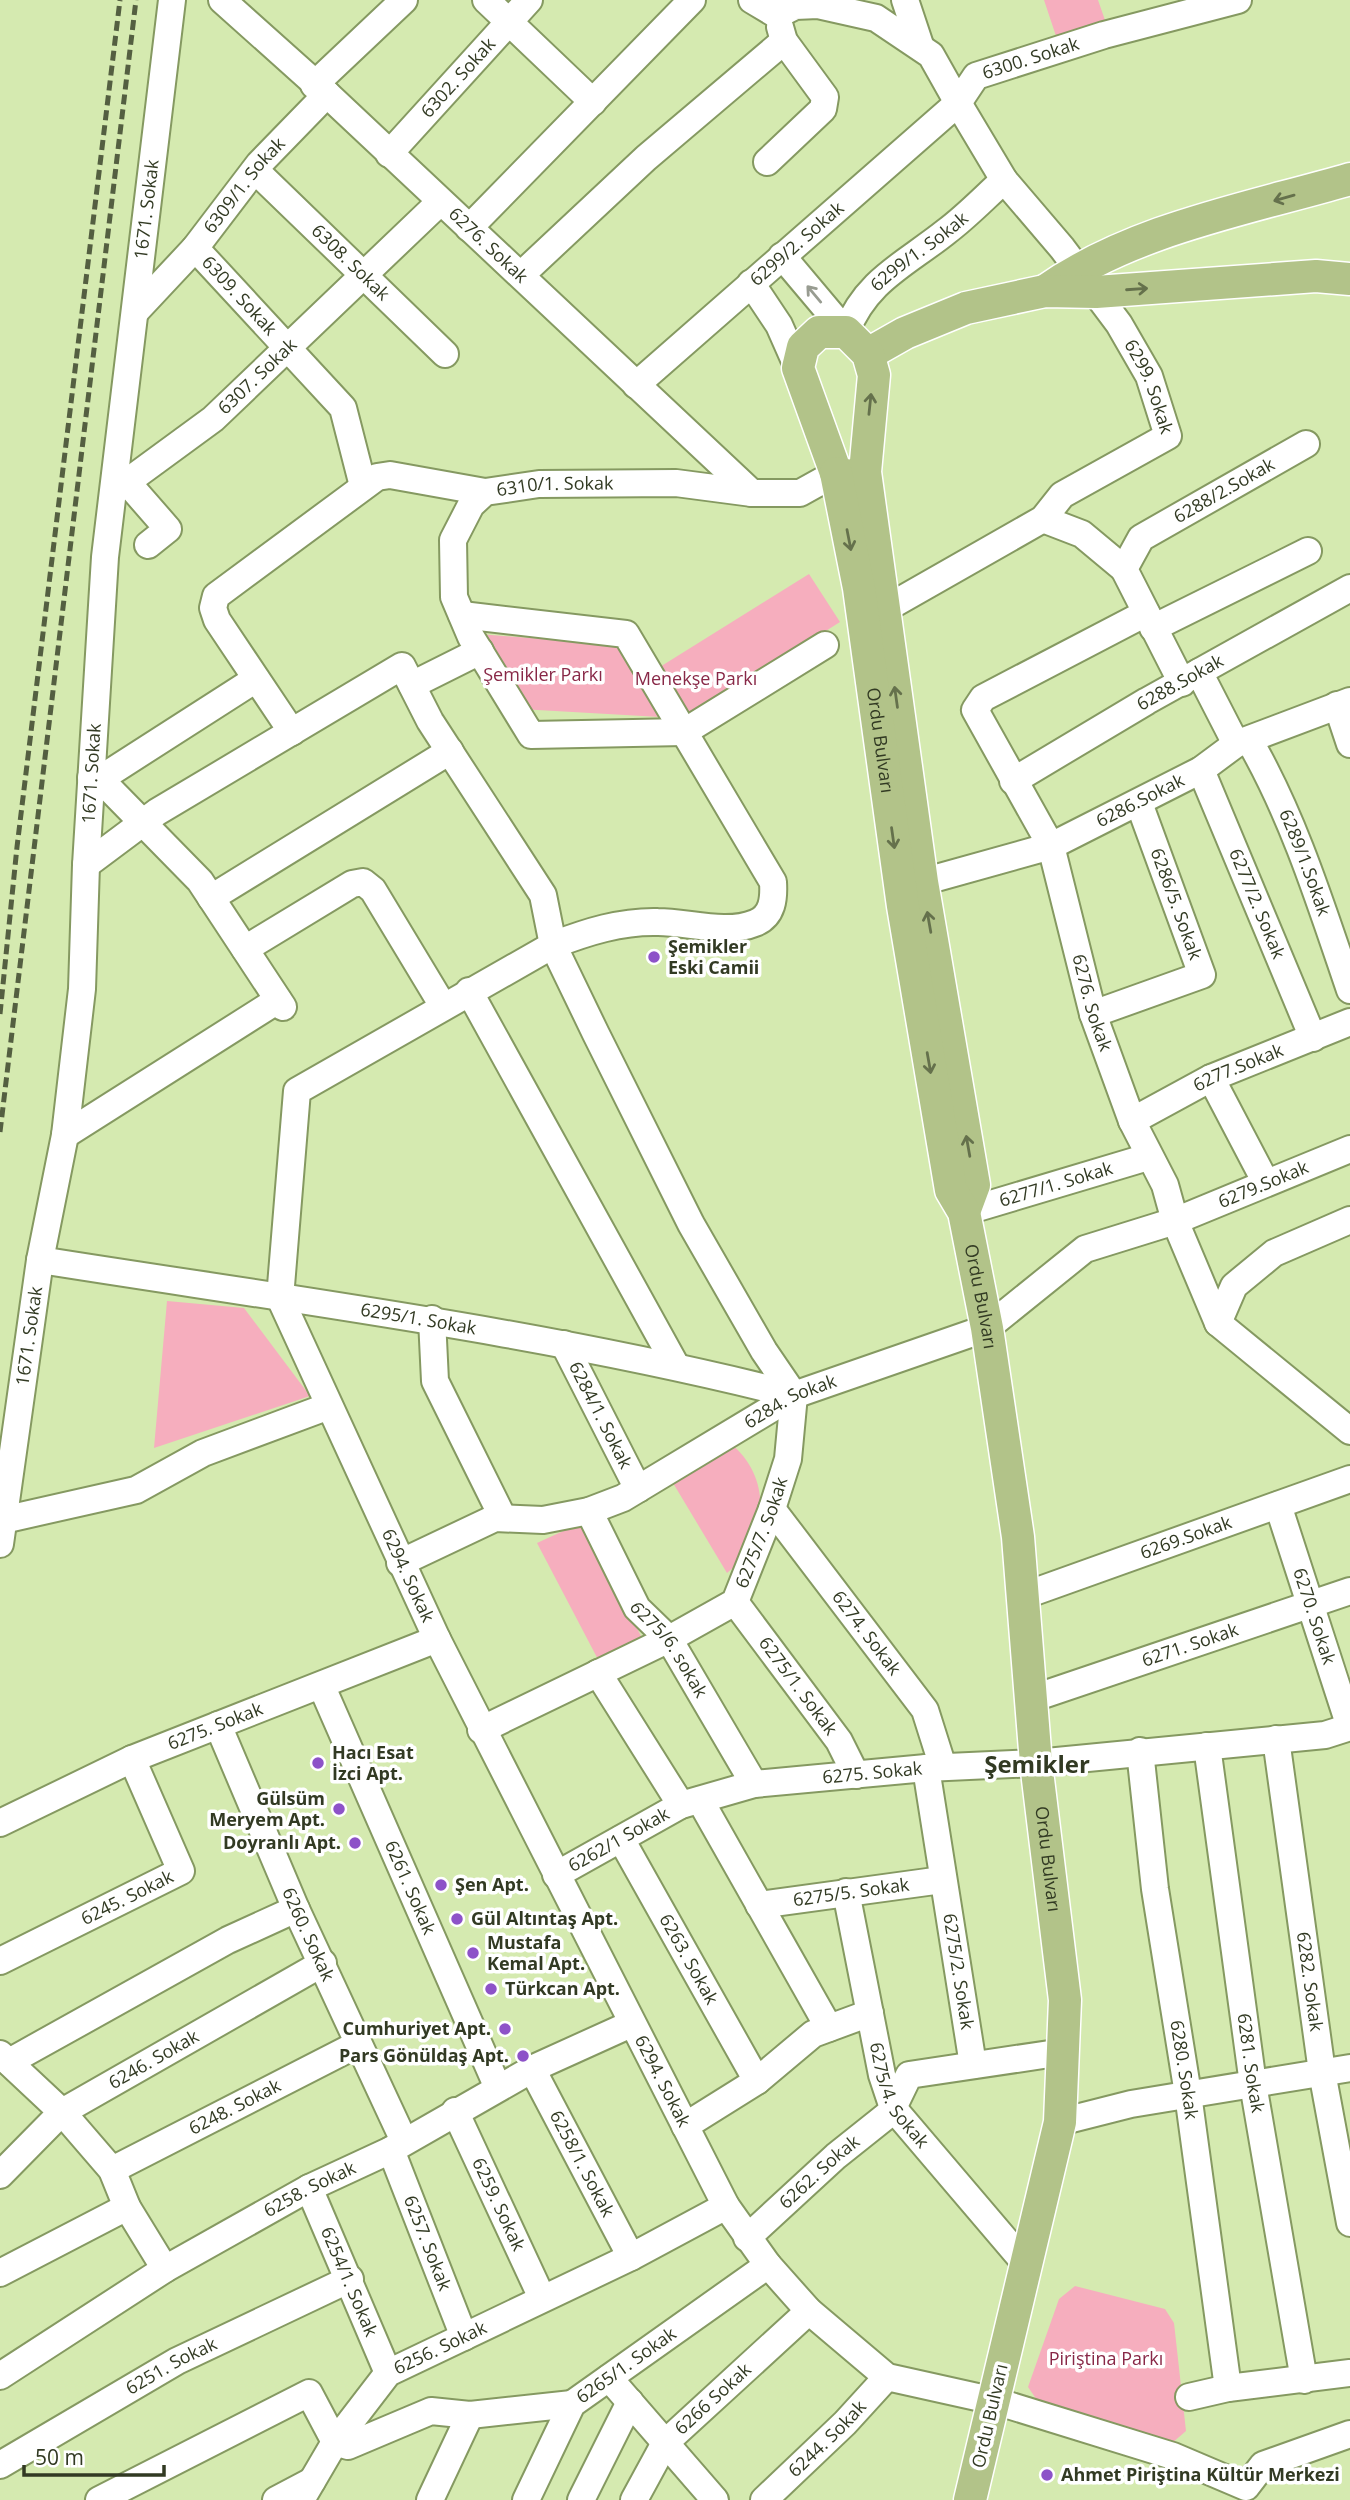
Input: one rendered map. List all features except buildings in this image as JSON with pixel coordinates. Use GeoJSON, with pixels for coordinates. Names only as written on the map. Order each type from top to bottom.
{"type":"FeatureCollection","features":[{"type":"Feature","properties":{"kind":"main road"},"geometry":{"type":"LineString","coordinates":[[1045,291],[1075,269],[1137,242],[1350,179]]}},
{"type":"Feature","properties":{"kind":"main road"},"geometry":{"type":"LineString","coordinates":[[798,368],[800,355],[812,337],[831,331],[846,332],[867,354],[905,333],[966,308],[1045,291],[1096,292],[1317,276],[1350,279]]}},
{"type":"Feature","properties":{"kind":"main road","name":"Ordu Bulvarı"},"geometry":{"type":"LineString","coordinates":[[867,354],[874,374],[851,472],[859,588],[903,906],[951,1190],[964,1212],[987,1328],[1018,1537],[1036,1763],[1065,2000],[1060,2122],[970,2500]]}},
{"type":"Feature","properties":{"kind":"main road","name":"Ordu Bulvarı"},"geometry":{"type":"LineString","coordinates":[[798,368],[851,472],[885,609],[922,882],[974,1185],[964,1212]]}},
{"type":"Feature","properties":{"kind":"street","name":"1671. Sokak"},"geometry":{"type":"LineString","coordinates":[[2,1532],[40,1260],[65,1135],[82,989],[86,865],[95,779],[105,557],[172,0]]}},
{"type":"Feature","properties":{"kind":"street","name":"6309/1. Sokak"},"geometry":{"type":"LineString","coordinates":[[136,311],[195,247],[320,90],[404,0]]}},
{"type":"Feature","properties":{"kind":"street"},"geometry":{"type":"LineString","coordinates":[[486,0],[593,102]]}},
{"type":"Feature","properties":{"kind":"street","name":"6302. Sokak"},"geometry":{"type":"LineString","coordinates":[[389,154],[529,0]]}},
{"type":"Feature","properties":{"kind":"street"},"geometry":{"type":"LineString","coordinates":[[469,228],[692,0]]}},
{"type":"Feature","properties":{"kind":"street"},"geometry":{"type":"LineString","coordinates":[[752,0],[777,15],[784,41],[825,97],[823,109],[767,162]]}},
{"type":"Feature","properties":{"kind":"street"},"geometry":{"type":"LineString","coordinates":[[905,0],[920,45]]}},
{"type":"Feature","properties":{"kind":"street","name":"6300. Sokak"},"geometry":{"type":"LineString","coordinates":[[958,103],[976,76],[1104,35],[1238,0]]}},
{"type":"Feature","properties":{"kind":"street","name":"6276. Sokak"},"geometry":{"type":"LineString","coordinates":[[238,5],[320,90],[752,493]]}},
{"type":"Feature","properties":{"kind":"street"},"geometry":{"type":"LineString","coordinates":[[777,15],[795,6],[818,5],[876,18],[920,45],[931,55],[958,103]]}},
{"type":"Feature","properties":{"kind":"street"},"geometry":{"type":"LineString","coordinates":[[521,275],[646,158],[784,41]]}},
{"type":"Feature","properties":{"kind":"street","name":"6299. Sokak"},"geometry":{"type":"LineString","coordinates":[[885,609],[1043,519],[1062,495],[1168,436],[1149,376],[1119,324],[1075,269],[1062,248],[1004,180],[958,103]]}},
{"type":"Feature","properties":{"kind":"street","name":"6299/2. Sokak"},"geometry":{"type":"LineString","coordinates":[[636,385],[958,103]]}},
{"type":"Feature","properties":{"kind":"street","name":"6308. Sokak"},"geometry":{"type":"LineString","coordinates":[[255,170],[445,354]]}},
{"type":"Feature","properties":{"kind":"street","name":"6299/1. Sokak"},"geometry":{"type":"LineString","coordinates":[[846,332],[855,307],[891,270],[948,231],[1004,180]]}},
{"type":"Feature","properties":{"kind":"street","name":"6307. Sokak"},"geometry":{"type":"LineString","coordinates":[[148,545],[168,529],[127,482],[213,419],[440,202]]}},
{"type":"Feature","properties":{"kind":"street","name":"6309. Sokak"},"geometry":{"type":"LineString","coordinates":[[195,247],[343,408],[363,486]]}},
{"type":"Feature","properties":{"kind":"street"},"geometry":{"type":"LineString","coordinates":[[782,256],[846,332]]}},
{"type":"Feature","properties":{"kind":"street","name":"Ordu Bulvarı"},"geometry":{"type":"LineString","coordinates":[[751,283],[779,325],[798,368]]}},
{"type":"Feature","properties":{"kind":"street","name":"6288/2.Sokak"},"geometry":{"type":"LineString","coordinates":[[1124,569],[1141,538],[1306,444]]}},
{"type":"Feature","properties":{"kind":"street","name":"6310/1. Sokak"},"geometry":{"type":"LineString","coordinates":[[684,732],[531,735],[480,651],[454,597],[453,540],[463,518],[485,492],[539,484],[676,483],[752,493],[800,494],[851,472]]}},
{"type":"Feature","properties":{"kind":"street"},"geometry":{"type":"LineString","coordinates":[[292,732],[217,620],[213,608],[216,596],[377,477],[390,475],[485,492]]}},
{"type":"Feature","properties":{"kind":"street"},"geometry":{"type":"LineString","coordinates":[[1043,519],[1082,534],[1124,569]]}},
{"type":"Feature","properties":{"kind":"street"},"geometry":{"type":"LineString","coordinates":[[1149,621],[1308,551]]}},
{"type":"Feature","properties":{"kind":"street","name":"6289/1.Sokak"},"geometry":{"type":"LineString","coordinates":[[1124,569],[1149,621],[1242,742],[1277,793],[1316,890],[1350,990]]}},
{"type":"Feature","properties":{"kind":"street","name":"6288.Sokak"},"geometry":{"type":"LineString","coordinates":[[1013,781],[1350,588]]}},
{"type":"Feature","properties":{"kind":"street"},"geometry":{"type":"LineString","coordinates":[[280,1298],[298,1090],[552,945],[594,929],[656,922],[728,928],[755,923],[768,914],[774,899],[773,882],[626,634],[462,615]]}},
{"type":"Feature","properties":{"kind":"street","name":"6276. Sokak"},"geometry":{"type":"LineString","coordinates":[[1149,621],[983,698],[975,710],[1051,846],[1093,1014],[1132,1121],[1148,1157],[1165,1185],[1175,1222],[1218,1324],[1350,1431]]}},
{"type":"Feature","properties":{"kind":"street"},"geometry":{"type":"LineString","coordinates":[[684,732],[825,645]]}},
{"type":"Feature","properties":{"kind":"street"},"geometry":{"type":"LineString","coordinates":[[412,685],[480,651]]}},
{"type":"Feature","properties":{"kind":"street"},"geometry":{"type":"LineString","coordinates":[[86,865],[142,824],[402,666],[450,751],[543,895],[552,945],[691,1223],[765,1351],[794,1395]]}},
{"type":"Feature","properties":{"kind":"street"},"geometry":{"type":"LineString","coordinates":[[65,1135],[281,1004],[200,881],[95,779],[256,679]]}},
{"type":"Feature","properties":{"kind":"street"},"geometry":{"type":"LineString","coordinates":[[1343,703],[1350,744]]}},
{"type":"Feature","properties":{"kind":"street","name":"6286.Sokak"},"geometry":{"type":"LineString","coordinates":[[922,882],[1051,846],[1201,770],[1242,742],[1343,703]]}},
{"type":"Feature","properties":{"kind":"street"},"geometry":{"type":"LineString","coordinates":[[211,898],[450,751]]}},
{"type":"Feature","properties":{"kind":"street","name":"6277/2. Sokak"},"geometry":{"type":"LineString","coordinates":[[1201,770],[1313,1038]]}},
{"type":"Feature","properties":{"kind":"street","name":"6286/5. Sokak"},"geometry":{"type":"LineString","coordinates":[[1093,1014],[1202,975],[1139,803]]}},
{"type":"Feature","properties":{"kind":"street"},"geometry":{"type":"LineString","coordinates":[[245,949],[352,884],[363,882],[373,890],[443,1006]]}},
{"type":"Feature","properties":{"kind":"street"},"geometry":{"type":"LineString","coordinates":[[469,991],[675,1364]]}},
{"type":"Feature","properties":{"kind":"street","name":"6277.Sokak"},"geometry":{"type":"LineString","coordinates":[[1132,1121],[1211,1078],[1350,1022]]}},
{"type":"Feature","properties":{"kind":"street"},"geometry":{"type":"LineString","coordinates":[[1211,1078],[1265,1181]]}},
{"type":"Feature","properties":{"kind":"street","name":"6279.Sokak"},"geometry":{"type":"LineString","coordinates":[[1175,1222],[1265,1181],[1350,1149]]}},
{"type":"Feature","properties":{"kind":"street","name":"6277/1. Sokak"},"geometry":{"type":"LineString","coordinates":[[964,1212],[1148,1157]]}},
{"type":"Feature","properties":{"kind":"street"},"geometry":{"type":"LineString","coordinates":[[1218,1324],[1234,1286],[1274,1253],[1350,1220]]}},
{"type":"Feature","properties":{"kind":"street","name":"6284. Sokak"},"geometry":{"type":"LineString","coordinates":[[400,1563],[495,1518],[543,1520],[589,1511],[638,1489],[794,1395],[987,1328],[1085,1249],[1175,1222]]}},
{"type":"Feature","properties":{"kind":"street","name":"6295/1. Sokak"},"geometry":{"type":"LineString","coordinates":[[40,1260],[432,1319],[675,1364],[794,1395]]}},
{"type":"Feature","properties":{"kind":"street","name":"6294. Sokak"},"geometry":{"type":"LineString","coordinates":[[280,1298],[400,1563],[481,1730],[631,2025],[726,2206],[768,2265],[809,2311],[887,2377],[995,2401],[1173,2456],[1244,2496],[1263,2465],[1350,2434]]}},
{"type":"Feature","properties":{"kind":"street"},"geometry":{"type":"LineString","coordinates":[[432,1319],[435,1381],[503,1518]]}},
{"type":"Feature","properties":{"kind":"street","name":"6284/1. Sokak"},"geometry":{"type":"LineString","coordinates":[[564,1344],[638,1489]]}},
{"type":"Feature","properties":{"kind":"street","name":"6275/7. Sokak"},"geometry":{"type":"LineString","coordinates":[[598,1673],[669,1639],[735,1602],[772,1509],[788,1458],[794,1395]]}},
{"type":"Feature","properties":{"kind":"street"},"geometry":{"type":"LineString","coordinates":[[2,1532],[136,1490],[203,1453],[329,1406]]}},
{"type":"Feature","properties":{"kind":"street","name":"6269.Sokak"},"geometry":{"type":"LineString","coordinates":[[1023,1596],[1350,1479]]}},
{"type":"Feature","properties":{"kind":"street","name":"6270. Sokak"},"geometry":{"type":"LineString","coordinates":[[1278,1505],[1350,1727]]}},
{"type":"Feature","properties":{"kind":"street","name":"6274. Sokak"},"geometry":{"type":"LineString","coordinates":[[772,1509],[925,1710],[934,1768]]}},
{"type":"Feature","properties":{"kind":"street","name":"6275/6. sokak"},"geometry":{"type":"LineString","coordinates":[[589,1511],[637,1608],[669,1639],[754,1784]]}},
{"type":"Feature","properties":{"kind":"street","name":"6271. Sokak"},"geometry":{"type":"LineString","coordinates":[[1031,1699],[1350,1591]]}},
{"type":"Feature","properties":{"kind":"street","name":"6275/1. Sokak"},"geometry":{"type":"LineString","coordinates":[[735,1602],[839,1741],[856,1774]]}},
{"type":"Feature","properties":{"kind":"street","name":"6275. Sokak"},"geometry":{"type":"LineString","coordinates":[[0,1823],[132,1759],[437,1639]]}},
{"type":"Feature","properties":{"kind":"street"},"geometry":{"type":"LineString","coordinates":[[481,1730],[598,1673],[691,1803],[759,1905],[829,2028]]}},
{"type":"Feature","properties":{"kind":"street","name":"6261. Sokak"},"geometry":{"type":"LineString","coordinates":[[322,1686],[498,2088]]}},
{"type":"Feature","properties":{"kind":"street","name":"6260. Sokak"},"geometry":{"type":"LineString","coordinates":[[218,1725],[296,1909],[358,2044],[398,2145]]}},
{"type":"Feature","properties":{"kind":"street","name":"6275. Sokak"},"geometry":{"type":"LineString","coordinates":[[691,1803],[754,1784],[934,1768],[1036,1763],[1325,1735],[1350,1727]]}},
{"type":"Feature","properties":{"kind":"street","name":"6282. Sokak"},"geometry":{"type":"LineString","coordinates":[[1276,1739],[1322,2072],[1350,2223]]}},
{"type":"Feature","properties":{"kind":"street","name":"6281. Sokak"},"geometry":{"type":"LineString","coordinates":[[1207,1746],[1253,2084],[1304,2380]]}},
{"type":"Feature","properties":{"kind":"street","name":"6280. Sokak"},"geometry":{"type":"LineString","coordinates":[[1140,1751],[1155,1889],[1188,2094],[1228,2388]]}},
{"type":"Feature","properties":{"kind":"street","name":"6245. Sokak"},"geometry":{"type":"LineString","coordinates":[[0,1961],[181,1871],[132,1759]]}},
{"type":"Feature","properties":{"kind":"street"},"geometry":{"type":"LineString","coordinates":[[934,1768],[943,1880]]}},
{"type":"Feature","properties":{"kind":"street","name":"6262/1 Sokak"},"geometry":{"type":"LineString","coordinates":[[556,1875],[691,1803]]}},
{"type":"Feature","properties":{"kind":"street","name":"6263. Sokak"},"geometry":{"type":"LineString","coordinates":[[621,1839],[757,2081]]}},
{"type":"Feature","properties":{"kind":"street","name":"6275/5. Sokak"},"geometry":{"type":"LineString","coordinates":[[759,1905],[943,1880]]}},
{"type":"Feature","properties":{"kind":"street","name":"6275/2. Sokak"},"geometry":{"type":"LineString","coordinates":[[943,1880],[974,2065]]}},
{"type":"Feature","properties":{"kind":"street","name":"6275/4. Sokak"},"geometry":{"type":"LineString","coordinates":[[846,1892],[882,2076],[894,2108],[1025,2263]]}},
{"type":"Feature","properties":{"kind":"street"},"geometry":{"type":"LineString","coordinates":[[165,2269],[127,2207],[112,2170],[62,2112],[5,2058],[228,1940],[296,1909]]}},
{"type":"Feature","properties":{"kind":"street","name":"6246. Sokak"},"geometry":{"type":"LineString","coordinates":[[0,2175],[62,2112],[323,1963]]}},
{"type":"Feature","properties":{"kind":"street"},"geometry":{"type":"LineString","coordinates":[[685,2126],[757,2081],[813,2034],[870,2013]]}},
{"type":"Feature","properties":{"kind":"street","name":"6258. Sokak"},"geometry":{"type":"LineString","coordinates":[[0,2376],[165,2269],[309,2188],[398,2145],[532,2069],[631,2025]]}},
{"type":"Feature","properties":{"kind":"street","name":"6248. Sokak"},"geometry":{"type":"LineString","coordinates":[[112,2170],[358,2044]]}},
{"type":"Feature","properties":{"kind":"street","name":"6262. Sokak"},"geometry":{"type":"LineString","coordinates":[[747,2238],[836,2156],[894,2108],[909,2075],[1063,2052]]}},
{"type":"Feature","properties":{"kind":"street"},"geometry":{"type":"LineString","coordinates":[[1060,2122],[1131,2104],[1350,2068]]}},
{"type":"Feature","properties":{"kind":"street","name":"6258/1. Sokak"},"geometry":{"type":"LineString","coordinates":[[532,2069],[631,2257]]}},
{"type":"Feature","properties":{"kind":"street","name":"6259. Sokak"},"geometry":{"type":"LineString","coordinates":[[455,2111],[542,2298]]}},
{"type":"Feature","properties":{"kind":"street","name":"6257. Sokak"},"geometry":{"type":"LineString","coordinates":[[398,2145],[464,2337]]}},
{"type":"Feature","properties":{"kind":"street","name":"6254/1. Sokak"},"geometry":{"type":"LineString","coordinates":[[309,2188],[388,2373]]}},
{"type":"Feature","properties":{"kind":"street","name":"6256. Sokak"},"geometry":{"type":"LineString","coordinates":[[306,2490],[335,2442],[388,2373],[631,2257],[726,2206]]}},
{"type":"Feature","properties":{"kind":"street"},"geometry":{"type":"LineString","coordinates":[[0,2273],[127,2207]]}},
{"type":"Feature","properties":{"kind":"street","name":"6265/1. Sokak"},"geometry":{"type":"LineString","coordinates":[[526,2500],[572,2404],[768,2265]]}},
{"type":"Feature","properties":{"kind":"street","name":"6251. Sokak"},"geometry":{"type":"LineString","coordinates":[[0,2465],[177,2361],[350,2279]]}},
{"type":"Feature","properties":{"kind":"street","name":"6266 Sokak"},"geometry":{"type":"LineString","coordinates":[[634,2500],[665,2443],[809,2311]]}},
{"type":"Feature","properties":{"kind":"street"},"geometry":{"type":"LineString","coordinates":[[1189,2397],[1228,2388],[1350,2373]]}},
{"type":"Feature","properties":{"kind":"street","name":"6244. Sokak"},"geometry":{"type":"LineString","coordinates":[[764,2500],[845,2423],[887,2377]]}},
{"type":"Feature","properties":{"kind":"street"},"geometry":{"type":"LineString","coordinates":[[609,2378],[715,2500]]}},
{"type":"Feature","properties":{"kind":"street"},"geometry":{"type":"LineString","coordinates":[[99,2500],[309,2393],[335,2442],[348,2446],[431,2411],[470,2415],[572,2404]]}},
{"type":"Feature","properties":{"kind":"street"},"geometry":{"type":"LineString","coordinates":[[581,2500],[630,2402]]}},
{"type":"Feature","properties":{"kind":"street"},"geometry":{"type":"LineString","coordinates":[[430,2500],[470,2415]]}},
{"type":"Feature","properties":{"kind":"street"},"geometry":{"type":"LineString","coordinates":[[276,2500],[306,2490]]}},
{"type":"Feature","properties":{"kind":"green space"},"geometry":{"type":"Polygon","coordinates":[[[1044,0],[1098,0],[1107,26],[1058,42],[1044,0]]]}},
{"type":"Feature","properties":{"kind":"green space","name":"Menekşe Parkı"},"geometry":{"type":"Polygon","coordinates":[[[809,574],[840,622],[683,721],[655,670],[809,574]]]}},
{"type":"Feature","properties":{"kind":"green space","name":"Şemikler Parkı"},"geometry":{"type":"Polygon","coordinates":[[[479,634],[617,645],[660,717],[520,709],[479,634]]]}},
{"type":"Feature","properties":{"kind":"green space"},"geometry":{"type":"Polygon","coordinates":[[[167,1301],[244,1308],[310,1396],[154,1448],[167,1301]]]}},
{"type":"Feature","properties":{"kind":"green space"},"geometry":{"type":"Polygon","coordinates":[[[730,1443],[744,1457],[754,1473],[760,1509],[758,1527],[751,1544],[727,1573],[670,1478],[730,1443]]]}},
{"type":"Feature","properties":{"kind":"green space"},"geometry":{"type":"Polygon","coordinates":[[[583,1522],[645,1644],[602,1667],[537,1543],[583,1522]]]}},
{"type":"Feature","properties":{"kind":"green space","name":"Piriştina Parkı"},"geometry":{"type":"Polygon","coordinates":[[[1075,2286],[1165,2309],[1174,2323],[1186,2431],[1172,2443],[1039,2403],[1028,2387],[1059,2299],[1075,2286]]]}},
{"type":"Feature","properties":{"kind":"railway"},"geometry":{"type":"LineString","coordinates":[[0,1014],[17,847],[120,0]]}},
{"type":"Feature","properties":{"kind":"railway"},"geometry":{"type":"LineString","coordinates":[[0,1132],[136,0]]}},
{"type":"Feature","properties":{"kind":"place","name":"Şemikler Eski Camii"},"geometry":{"type":"Point","coordinates":[654,957]}},
{"type":"Feature","properties":{"kind":"place","name":"Hacı Esat İzci Apt."},"geometry":{"type":"Point","coordinates":[318,1763]}},
{"type":"Feature","properties":{"kind":"place","name":"Gülsüm Meryem Apt."},"geometry":{"type":"Point","coordinates":[339,1809]}},
{"type":"Feature","properties":{"kind":"place","name":"Doyranlı Apt."},"geometry":{"type":"Point","coordinates":[355,1843]}},
{"type":"Feature","properties":{"kind":"place","name":"Şen Apt."},"geometry":{"type":"Point","coordinates":[441,1885]}},
{"type":"Feature","properties":{"kind":"place","name":"Gül Altıntaş Apt."},"geometry":{"type":"Point","coordinates":[457,1919]}},
{"type":"Feature","properties":{"kind":"place","name":"Mustafa Kemal Apt."},"geometry":{"type":"Point","coordinates":[473,1953]}},
{"type":"Feature","properties":{"kind":"place","name":"Türkcan Apt."},"geometry":{"type":"Point","coordinates":[491,1989]}},
{"type":"Feature","properties":{"kind":"place","name":"Cumhuriyet Apt."},"geometry":{"type":"Point","coordinates":[505,2029]}},
{"type":"Feature","properties":{"kind":"place","name":"Pars Gönüldaş Apt."},"geometry":{"type":"Point","coordinates":[523,2056]}},
{"type":"Feature","properties":{"kind":"place","name":"Ahmet Piriştina Kültür Merkezi"},"geometry":{"type":"Point","coordinates":[1047,2475]}},
{"type":"Feature","properties":{"kind":"district","name":"Şemikler"},"geometry":{"type":"Point","coordinates":[1037,1765]}}]}
